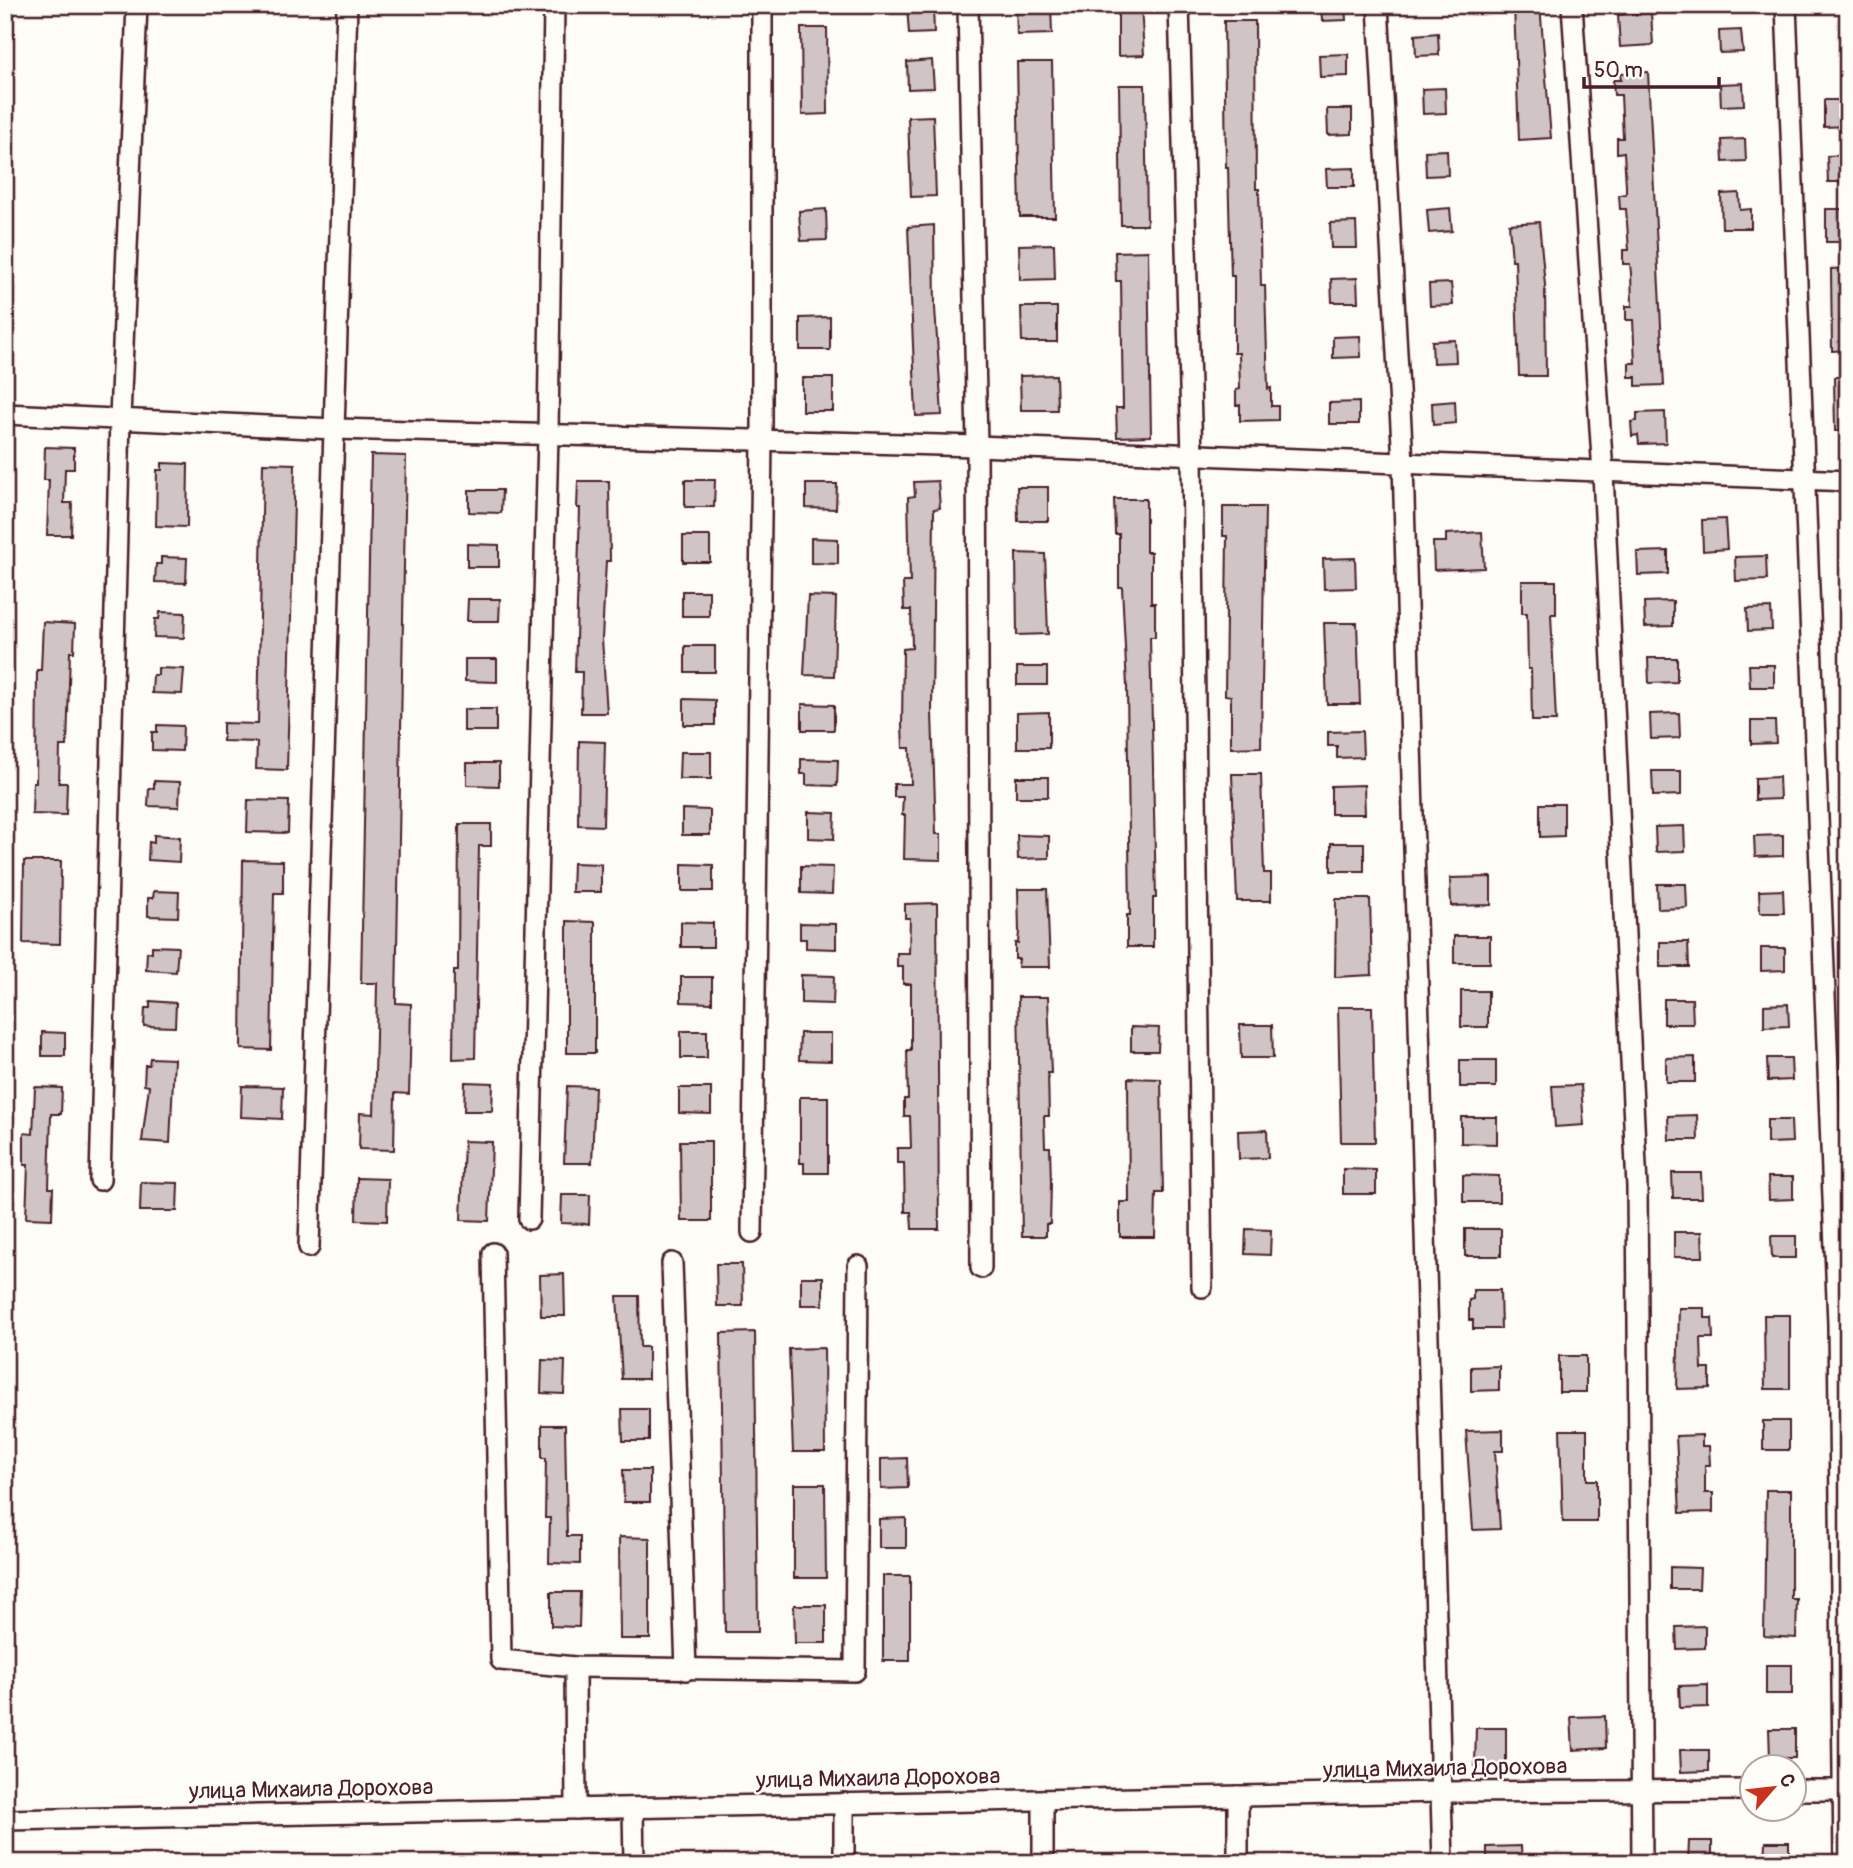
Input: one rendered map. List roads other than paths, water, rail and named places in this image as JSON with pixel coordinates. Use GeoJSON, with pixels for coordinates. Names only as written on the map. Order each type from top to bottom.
{"type":"FeatureCollection","features":[{"type":"Feature","properties":{"kind":"street"},"geometry":{"type":"LineString","coordinates":[[100,1180],[120,418],[137,5]]}},
{"type":"Feature","properties":{"kind":"street"},"geometry":{"type":"LineString","coordinates":[[309,1247],[347,5]]}},
{"type":"Feature","properties":{"kind":"street"},"geometry":{"type":"LineString","coordinates":[[529,1219],[548,434],[554,5]]}},
{"type":"Feature","properties":{"kind":"street"},"geometry":{"type":"LineString","coordinates":[[752,1232],[762,439],[762,5]]}},
{"type":"Feature","properties":{"kind":"street"},"geometry":{"type":"LineString","coordinates":[[968,5],[977,446],[981,1268]]}},
{"type":"Feature","properties":{"kind":"street"},"geometry":{"type":"LineString","coordinates":[[1179,5],[1192,457],[1202,1287]]}},
{"type":"Feature","properties":{"kind":"street"},"geometry":{"type":"LineString","coordinates":[[1378,5],[1402,463],[1443,1863]]}},
{"type":"Feature","properties":{"kind":"street"},"geometry":{"type":"LineString","coordinates":[[1572,5],[1603,472],[1637,1187],[1642,1863]]}},
{"type":"Feature","properties":{"kind":"street"},"geometry":{"type":"LineString","coordinates":[[1786,5],[1838,1324],[1844,1863]]}},
{"type":"Feature","properties":{"kind":"street"},"geometry":{"type":"LineString","coordinates":[[5,414],[335,429],[977,446],[1192,457],[1848,481]]}},
{"type":"Feature","properties":{"kind":"street"},"geometry":{"type":"LineString","coordinates":[[493,1253],[500,1660],[575,1667],[855,1671],[858,1266]]}},
{"type":"Feature","properties":{"kind":"street"},"geometry":{"type":"LineString","coordinates":[[672,1263],[686,1670]]}},
{"type":"Feature","properties":{"kind":"street"},"geometry":{"type":"LineString","coordinates":[[575,1667],[576,1809]]}},
{"type":"Feature","properties":{"kind":"street","name":"улица Михаила Дорохова"},"geometry":{"type":"LineString","coordinates":[[5,1820],[1441,1792],[1738,1790]]}},
{"type":"Feature","properties":{"kind":"street"},"geometry":{"type":"LineString","coordinates":[[1808,1790],[1845,1790]]}},
{"type":"Feature","properties":{"kind":"street"},"geometry":{"type":"LineString","coordinates":[[1238,1796],[1238,1863]]}},
{"type":"Feature","properties":{"kind":"street"},"geometry":{"type":"LineString","coordinates":[[1043,1800],[1043,1863]]}},
{"type":"Feature","properties":{"kind":"street"},"geometry":{"type":"LineString","coordinates":[[844,1803],[844,1863]]}},
{"type":"Feature","properties":{"kind":"street"},"geometry":{"type":"LineString","coordinates":[[633,1808],[634,1863]]}}]}
